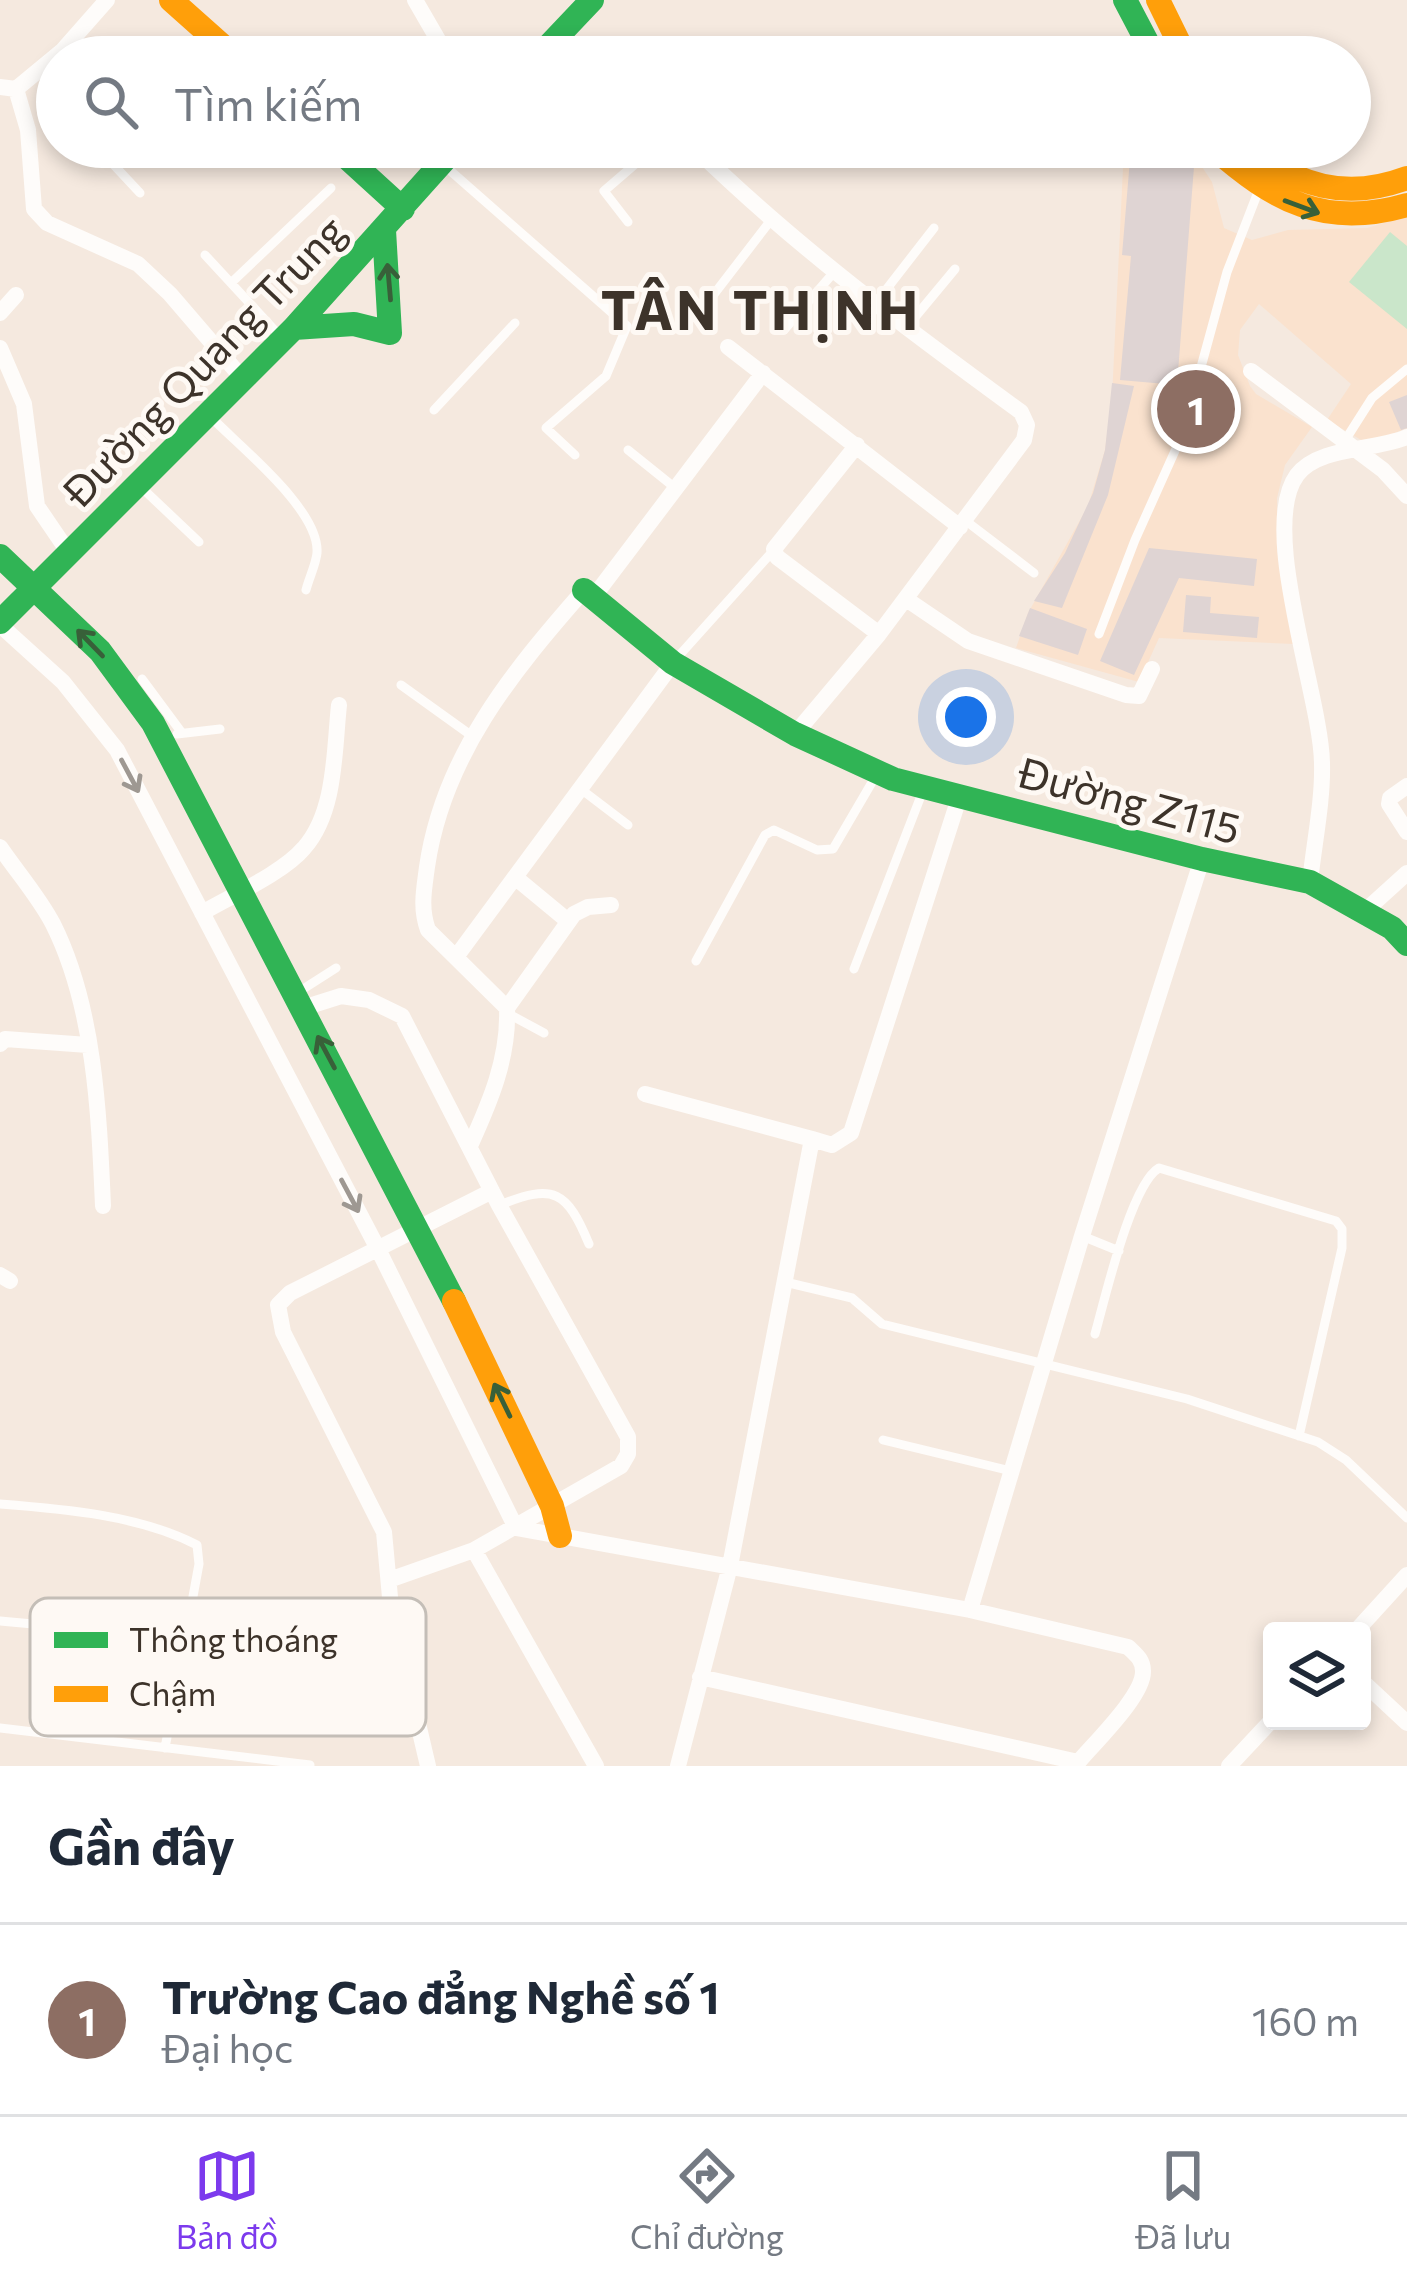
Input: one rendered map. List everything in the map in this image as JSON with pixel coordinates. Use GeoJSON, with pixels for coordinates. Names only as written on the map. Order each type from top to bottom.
{"type":"FeatureCollection","features":[{"type":"Feature","properties":{"kind":"main road"},"geometry":{"type":"LineString","coordinates":[[171,0],[211,36]]}},
{"type":"Feature","properties":{"kind":"main road"},"geometry":{"type":"LineString","coordinates":[[558,36],[592,0]]}},
{"type":"Feature","properties":{"kind":"main road"},"geometry":{"type":"LineString","coordinates":[[1124,0],[1144,36]]}},
{"type":"Feature","properties":{"kind":"main road"},"geometry":{"type":"LineString","coordinates":[[1158,0],[1176,36]]}},
{"type":"Feature","properties":{"kind":"main road"},"geometry":{"type":"LineString","coordinates":[[358,168],[403,208]]}},
{"type":"Feature","properties":{"kind":"main road","name":"Đường Quang Trung"},"geometry":{"type":"LineString","coordinates":[[0,624],[32,586],[289,333],[438,168]]}},
{"type":"Feature","properties":{"kind":"main road"},"geometry":{"type":"LineString","coordinates":[[1238,168],[1292,206],[1350,218],[1382,215],[1407,205]]}},
{"type":"Feature","properties":{"kind":"main road"},"geometry":{"type":"LineString","coordinates":[[1275,168],[1327,191],[1378,191],[1407,178]]}},
{"type":"Feature","properties":{"kind":"main road"},"geometry":{"type":"LineString","coordinates":[[289,333],[341,321],[389,333],[384,230]]}},
{"type":"Feature","properties":{"kind":"main road"},"geometry":{"type":"LineString","coordinates":[[0,556],[100,651],[171,735],[242,891],[419,1228],[552,1506],[560,1536]]}},
{"type":"Feature","properties":{"kind":"main road","name":"Đường Z115"},"geometry":{"type":"LineString","coordinates":[[588,595],[673,663],[795,734],[878,772],[1202,859],[1310,882],[1392,928],[1407,944]]}},
{"type":"Feature","properties":{"kind":"street"},"geometry":{"type":"LineString","coordinates":[[75,36],[107,0]]}},
{"type":"Feature","properties":{"kind":"street"},"geometry":{"type":"LineString","coordinates":[[415,0],[436,36]]}},
{"type":"Feature","properties":{"kind":"street"},"geometry":{"type":"LineString","coordinates":[[36,68],[8,88],[28,130],[34,209],[47,223],[138,264],[243,379]]}},
{"type":"Feature","properties":{"kind":"street"},"geometry":{"type":"LineString","coordinates":[[716,168],[835,272],[1021,412],[1027,425],[1024,440],[963,524],[795,734]]}},
{"type":"Feature","properties":{"kind":"street"},"geometry":{"type":"LineString","coordinates":[[0,313],[16,295]]}},
{"type":"Feature","properties":{"kind":"street"},"geometry":{"type":"LineString","coordinates":[[728,347],[963,524]]}},
{"type":"Feature","properties":{"kind":"street"},"geometry":{"type":"LineString","coordinates":[[0,348],[24,404],[37,506],[69,553]]}},
{"type":"Feature","properties":{"kind":"street"},"geometry":{"type":"LineString","coordinates":[[1251,371],[1383,470],[1407,496]]}},
{"type":"Feature","properties":{"kind":"street"},"geometry":{"type":"LineString","coordinates":[[507,1011],[428,930],[422,913],[430,847],[444,794],[472,736],[512,673],[588,595],[763,373]]}},
{"type":"Feature","properties":{"kind":"street"},"geometry":{"type":"LineString","coordinates":[[1310,882],[1322,762],[1292,598],[1284,512],[1298,472],[1350,447],[1407,437]]}},
{"type":"Feature","properties":{"kind":"street"},"geometry":{"type":"LineString","coordinates":[[857,445],[774,550],[879,634]]}},
{"type":"Feature","properties":{"kind":"street"},"geometry":{"type":"LineString","coordinates":[[906,598],[968,641],[1126,695],[1139,696],[1145,691],[1153,669]]}},
{"type":"Feature","properties":{"kind":"street"},"geometry":{"type":"LineString","coordinates":[[0,624],[64,682],[117,751],[378,1250],[516,1528]]}},
{"type":"Feature","properties":{"kind":"street"},"geometry":{"type":"LineString","coordinates":[[456,957],[673,663]]}},
{"type":"Feature","properties":{"kind":"street"},"geometry":{"type":"LineString","coordinates":[[202,913],[303,851],[318,827],[328,796],[339,705]]}},
{"type":"Feature","properties":{"kind":"street"},"geometry":{"type":"LineString","coordinates":[[1407,786],[1389,804],[1407,832]]}},
{"type":"Feature","properties":{"kind":"street"},"geometry":{"type":"LineString","coordinates":[[645,1094],[832,1144],[851,1133],[960,795]]}},
{"type":"Feature","properties":{"kind":"street"},"geometry":{"type":"LineString","coordinates":[[0,847],[52,924],[81,1005],[103,1206]]}},
{"type":"Feature","properties":{"kind":"street"},"geometry":{"type":"LineString","coordinates":[[970,1610],[1202,859]]}},
{"type":"Feature","properties":{"kind":"street"},"geometry":{"type":"LineString","coordinates":[[1365,911],[1407,874]]}},
{"type":"Feature","properties":{"kind":"street"},"geometry":{"type":"LineString","coordinates":[[516,878],[568,921]]}},
{"type":"Feature","properties":{"kind":"street"},"geometry":{"type":"LineString","coordinates":[[470,1146],[494,1094],[507,1037],[507,1011],[568,921],[588,907],[611,905]]}},
{"type":"Feature","properties":{"kind":"street"},"geometry":{"type":"LineString","coordinates":[[299,1001],[341,996],[369,1000],[402,1016],[628,1437],[628,1454],[621,1466],[474,1550],[389,1580]]}},
{"type":"Feature","properties":{"kind":"street"},"geometry":{"type":"LineString","coordinates":[[0,1044],[5,1040],[88,1045]]}},
{"type":"Feature","properties":{"kind":"street"},"geometry":{"type":"LineString","coordinates":[[678,1766],[730,1566],[812,1139]]}},
{"type":"Feature","properties":{"kind":"street"},"geometry":{"type":"LineString","coordinates":[[393,1598],[384,1532],[278,1312],[290,1292],[419,1228],[496,1198]]}},
{"type":"Feature","properties":{"kind":"street"},"geometry":{"type":"LineString","coordinates":[[516,1528],[970,1610],[1128,1647],[1141,1660],[1144,1673],[1139,1690],[1077,1764],[700,1677]]}},
{"type":"Feature","properties":{"kind":"street"},"geometry":{"type":"LineString","coordinates":[[474,1550],[596,1766]]}},
{"type":"Feature","properties":{"kind":"street"},"geometry":{"type":"LineString","coordinates":[[1363,1622],[1407,1575]]}},
{"type":"Feature","properties":{"kind":"street"},"geometry":{"type":"LineString","coordinates":[[1371,1689],[1407,1723]]}},
{"type":"Feature","properties":{"kind":"street"},"geometry":{"type":"LineString","coordinates":[[1229,1766],[1263,1730]]}},
{"type":"Feature","properties":{"kind":"street"},"geometry":{"type":"LineString","coordinates":[[422,1736],[428,1766]]}},
{"type":"Feature","properties":{"kind":"lane"},"geometry":{"type":"LineString","coordinates":[[117,168],[140,193]]}},
{"type":"Feature","properties":{"kind":"lane"},"geometry":{"type":"LineString","coordinates":[[463,168],[627,326],[606,376],[546,428],[575,455]]}},
{"type":"Feature","properties":{"kind":"lane"},"geometry":{"type":"LineString","coordinates":[[628,222],[604,191],[631,168]]}},
{"type":"Feature","properties":{"kind":"lane"},"geometry":{"type":"LineString","coordinates":[[1099,634],[1183,433],[1227,272],[1260,187]]}},
{"type":"Feature","properties":{"kind":"lane"},"geometry":{"type":"LineString","coordinates":[[231,283],[331,188]]}},
{"type":"Feature","properties":{"kind":"lane"},"geometry":{"type":"LineString","coordinates":[[708,302],[771,220]]}},
{"type":"Feature","properties":{"kind":"lane"},"geometry":{"type":"LineString","coordinates":[[875,304],[934,228]]}},
{"type":"Feature","properties":{"kind":"lane"},"geometry":{"type":"LineString","coordinates":[[205,255],[289,333]]}},
{"type":"Feature","properties":{"kind":"lane"},"geometry":{"type":"LineString","coordinates":[[906,328],[955,268]]}},
{"type":"Feature","properties":{"kind":"lane"},"geometry":{"type":"LineString","coordinates":[[784,330],[835,272]]}},
{"type":"Feature","properties":{"kind":"lane"},"geometry":{"type":"LineString","coordinates":[[434,410],[514,323]]}},
{"type":"Feature","properties":{"kind":"lane"},"geometry":{"type":"LineString","coordinates":[[1350,447],[1372,398],[1407,369]]}},
{"type":"Feature","properties":{"kind":"lane"},"geometry":{"type":"LineString","coordinates":[[208,414],[299,506],[317,552],[306,590]]}},
{"type":"Feature","properties":{"kind":"lane"},"geometry":{"type":"LineString","coordinates":[[628,449],[674,487]]}},
{"type":"Feature","properties":{"kind":"lane"},"geometry":{"type":"LineString","coordinates":[[137,484],[200,542]]}},
{"type":"Feature","properties":{"kind":"lane"},"geometry":{"type":"LineString","coordinates":[[963,524],[1034,573]]}},
{"type":"Feature","properties":{"kind":"lane"},"geometry":{"type":"LineString","coordinates":[[673,663],[774,550]]}},
{"type":"Feature","properties":{"kind":"lane"},"geometry":{"type":"LineString","coordinates":[[142,679],[171,735],[220,730]]}},
{"type":"Feature","properties":{"kind":"lane"},"geometry":{"type":"LineString","coordinates":[[400,685],[472,736]]}},
{"type":"Feature","properties":{"kind":"lane"},"geometry":{"type":"LineString","coordinates":[[697,961],[765,835],[774,830],[817,850],[833,849],[878,772]]}},
{"type":"Feature","properties":{"kind":"lane"},"geometry":{"type":"LineString","coordinates":[[854,969],[924,788]]}},
{"type":"Feature","properties":{"kind":"lane"},"geometry":{"type":"LineString","coordinates":[[582,790],[628,825]]}},
{"type":"Feature","properties":{"kind":"lane"},"geometry":{"type":"LineString","coordinates":[[299,1001],[336,968]]}},
{"type":"Feature","properties":{"kind":"lane"},"geometry":{"type":"LineString","coordinates":[[507,1011],[544,1033]]}},
{"type":"Feature","properties":{"kind":"lane"},"geometry":{"type":"LineString","coordinates":[[1096,1334],[1147,1175],[1159,1168],[1336,1221],[1342,1229],[1342,1248],[1299,1436]]}},
{"type":"Feature","properties":{"kind":"lane"},"geometry":{"type":"LineString","coordinates":[[496,1198],[542,1191],[557,1195],[578,1217],[590,1244]]}},
{"type":"Feature","properties":{"kind":"lane"},"geometry":{"type":"LineString","coordinates":[[1082,1236],[1119,1251]]}},
{"type":"Feature","properties":{"kind":"lane"},"geometry":{"type":"LineString","coordinates":[[783,1282],[852,1298],[882,1324],[1187,1399],[1318,1442],[1346,1460],[1407,1518]]}},
{"type":"Feature","properties":{"kind":"lane"},"geometry":{"type":"LineString","coordinates":[[883,1440],[1011,1471]]}},
{"type":"Feature","properties":{"kind":"lane"},"geometry":{"type":"LineString","coordinates":[[0,1504],[81,1513],[143,1526],[197,1545],[193,1598]]}},
{"type":"Feature","properties":{"kind":"lane"},"geometry":{"type":"LineString","coordinates":[[0,1621],[30,1624]]}},
{"type":"Feature","properties":{"kind":"lane"},"geometry":{"type":"LineString","coordinates":[[0,1728],[30,1732]]}},
{"type":"Feature","properties":{"kind":"lane"},"geometry":{"type":"LineString","coordinates":[[66,1736],[310,1765]]}},
{"type":"Feature","properties":{"kind":"lane"},"geometry":{"type":"LineString","coordinates":[[165,1748],[167,1736]]}},
{"type":"Feature","properties":{"kind":"shaded area"},"geometry":{"type":"Polygon","coordinates":[[[1123,168],[1203,168],[1212,182],[1224,228],[1252,240],[1288,230],[1367,228],[1407,216],[1407,428],[1368,444],[1327,420],[1351,384],[1259,304],[1240,330],[1238,355],[1250,386],[1312,427],[1285,465],[1277,498],[1277,550],[1294,644],[1159,638],[1139,682],[1016,648],[1028,613],[1088,506],[1105,450],[1112,398],[1123,168]]]}},
{"type":"Feature","properties":{"kind":"green space"},"geometry":{"type":"Polygon","coordinates":[[[1390,232],[1407,246],[1407,329],[1349,282],[1390,232]]]}},
{"type":"Feature","properties":{"kind":"building"},"geometry":{"type":"Polygon","coordinates":[[[1129,168],[1194,168],[1177,385],[1120,380],[1131,256],[1122,255],[1129,168]]]}},
{"type":"Feature","properties":{"kind":"building"},"geometry":{"type":"Polygon","coordinates":[[[1112,383],[1134,386],[1108,495],[1062,608],[1034,601],[1065,553],[1093,493],[1105,450],[1112,383]]]}},
{"type":"Feature","properties":{"kind":"building"},"geometry":{"type":"Polygon","coordinates":[[[1407,395],[1407,428],[1401,430],[1389,402],[1407,395]]]}},
{"type":"Feature","properties":{"kind":"building"},"geometry":{"type":"Polygon","coordinates":[[[1149,548],[1257,559],[1254,586],[1179,578],[1134,675],[1100,661],[1149,548]]]}},
{"type":"Feature","properties":{"kind":"building"},"geometry":{"type":"Polygon","coordinates":[[[1186,595],[1211,597],[1210,613],[1259,617],[1257,638],[1183,632],[1186,595]]]}},
{"type":"Feature","properties":{"kind":"building"},"geometry":{"type":"Polygon","coordinates":[[[1030,608],[1087,629],[1078,655],[1019,636],[1030,608]]]}},
{"type":"Feature","properties":{"kind":"traffic: fast"},"geometry":{"type":"LineString","coordinates":[[558,36],[592,0]]}},
{"type":"Feature","properties":{"kind":"traffic: fast"},"geometry":{"type":"LineString","coordinates":[[1125,0],[1144,36]]}},
{"type":"Feature","properties":{"kind":"traffic: fast"},"geometry":{"type":"LineString","coordinates":[[358,168],[403,209]]}},
{"type":"Feature","properties":{"kind":"traffic: fast"},"geometry":{"type":"LineString","coordinates":[[0,622],[294,328],[437,168]]}},
{"type":"Feature","properties":{"kind":"traffic: fast"},"geometry":{"type":"LineString","coordinates":[[294,328],[354,324],[390,333],[384,230]]}},
{"type":"Feature","properties":{"kind":"traffic: fast"},"geometry":{"type":"LineString","coordinates":[[0,556],[100,651],[153,723],[454,1301]]}},
{"type":"Feature","properties":{"kind":"traffic: fast"},"geometry":{"type":"LineString","coordinates":[[584,590],[673,663],[795,734],[893,779],[1310,882],[1392,928],[1407,944]]}},
{"type":"Feature","properties":{"kind":"traffic: slow"},"geometry":{"type":"LineString","coordinates":[[171,0],[211,36]]}},
{"type":"Feature","properties":{"kind":"traffic: slow"},"geometry":{"type":"LineString","coordinates":[[1158,0],[1176,36]]}},
{"type":"Feature","properties":{"kind":"traffic: slow"},"geometry":{"type":"LineString","coordinates":[[1238,168],[1280,195],[1326,211],[1351,214],[1407,205]]}},
{"type":"Feature","properties":{"kind":"traffic: slow"},"geometry":{"type":"LineString","coordinates":[[1279,168],[1343,189],[1407,178]]}},
{"type":"Feature","properties":{"kind":"traffic: slow"},"geometry":{"type":"LineString","coordinates":[[454,1301],[552,1506],[560,1536]]}},
{"type":"Feature","properties":{"kind":"place","name":"Trường Cao đẳng Nghề số 1"},"geometry":{"type":"Point","coordinates":[1196,409]}},
{"type":"Feature","properties":{"kind":"district","name":"TÂN THỊNH"},"geometry":{"type":"Point","coordinates":[761,308]}}]}
